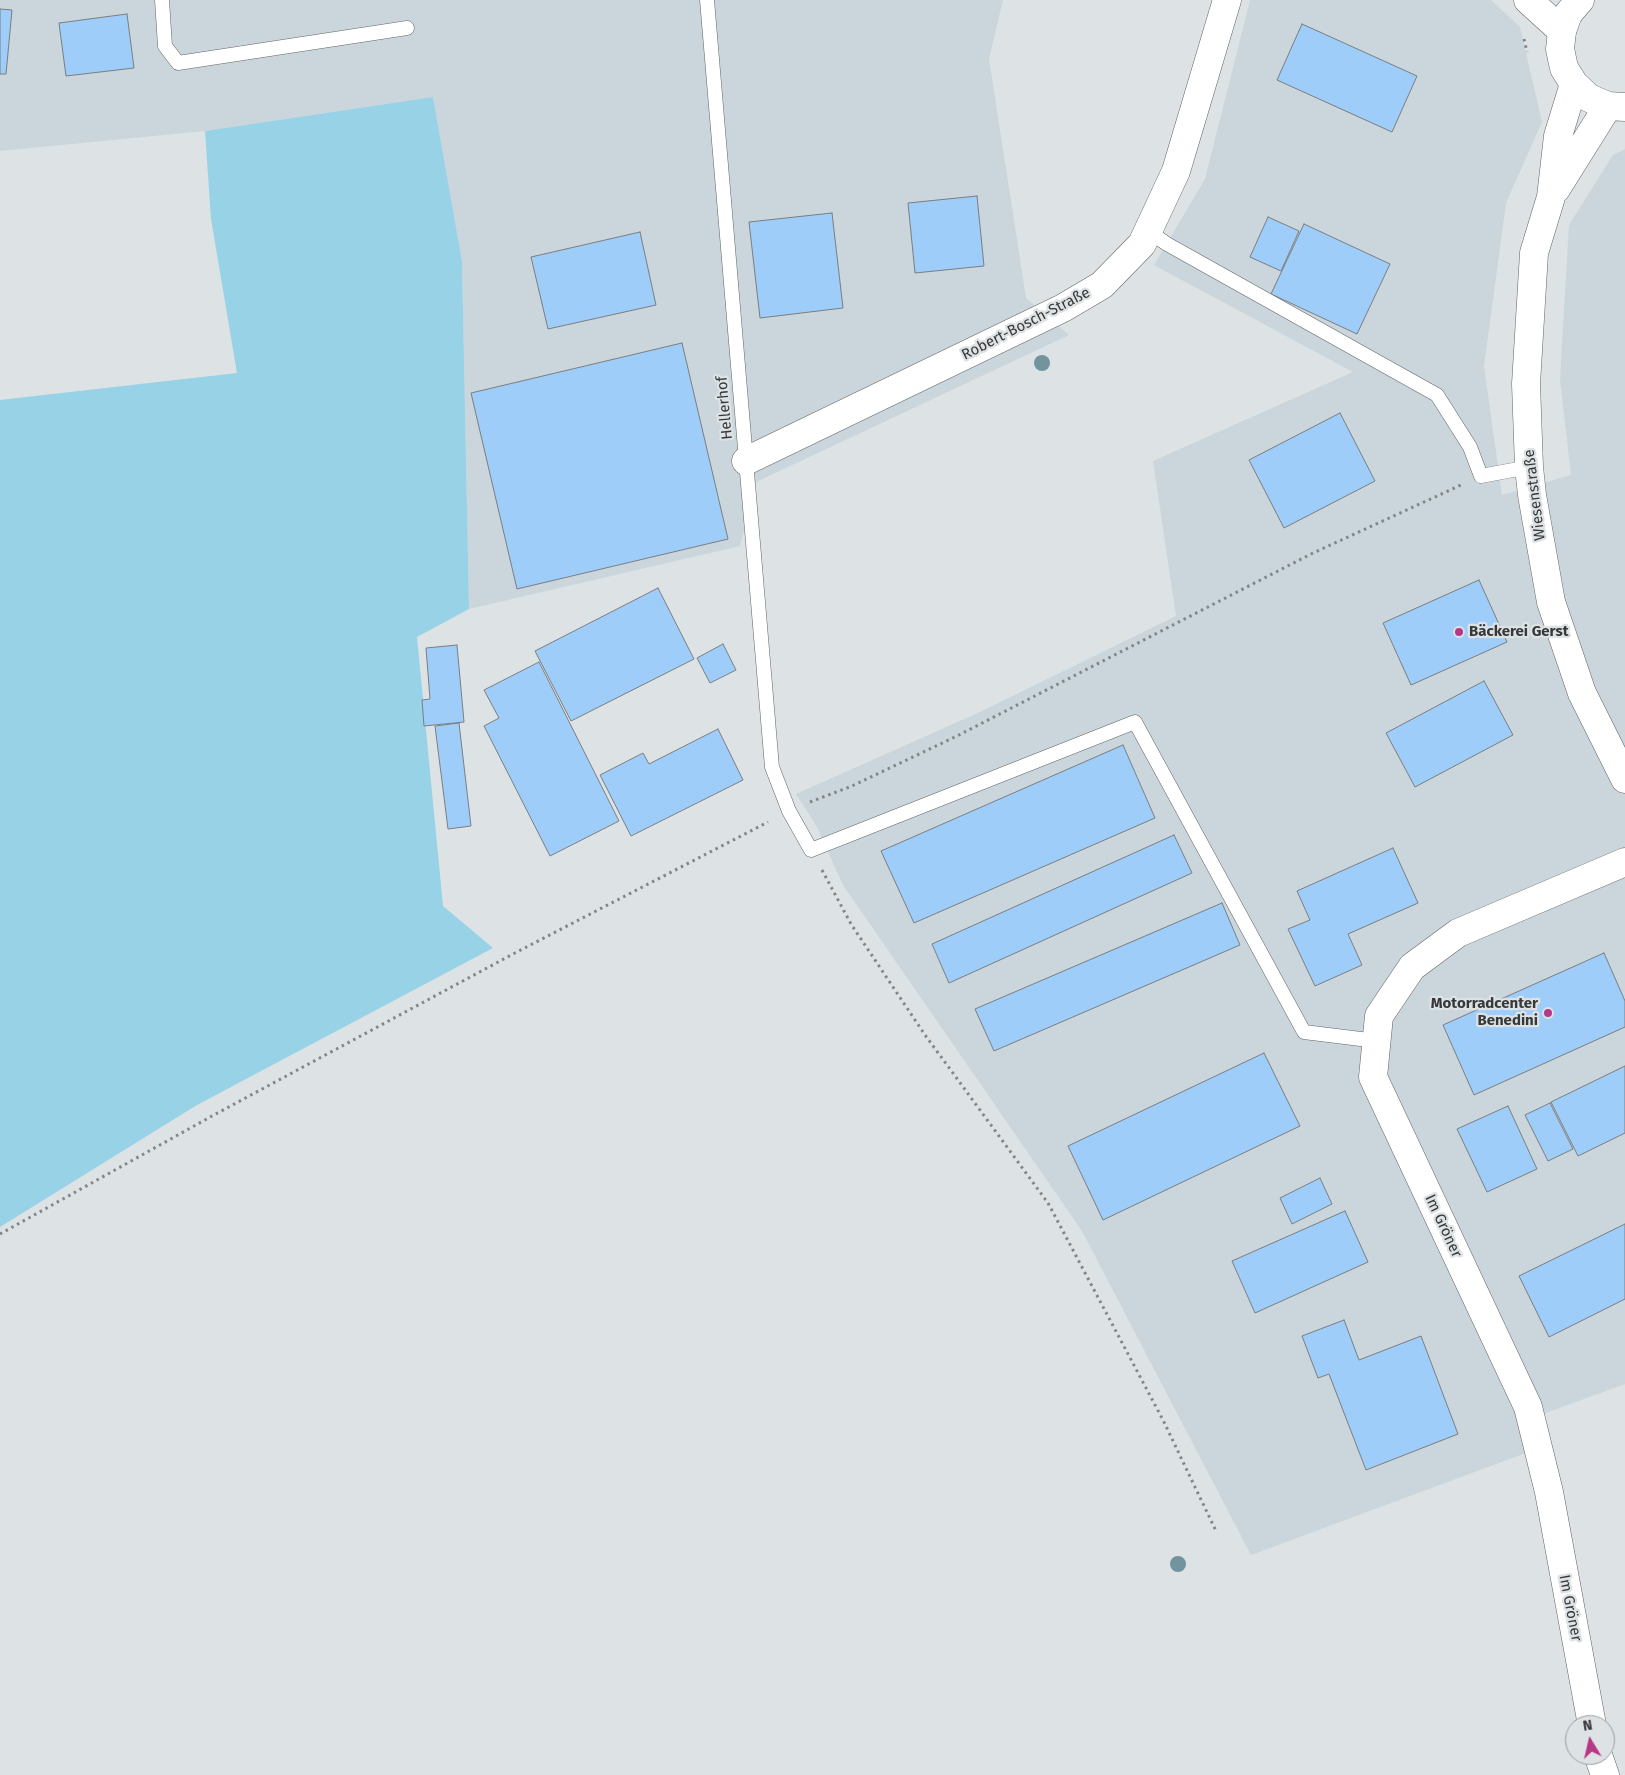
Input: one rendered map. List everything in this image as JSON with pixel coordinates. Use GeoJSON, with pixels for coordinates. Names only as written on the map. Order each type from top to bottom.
{"type":"FeatureCollection","features":[{"type":"Feature","properties":{"kind":"street","name":"Robert-Bosch-Straße"},"geometry":{"type":"LineString","coordinates":[[746,461],[1063,308],[1102,285],[1142,244],[1176,171],[1227,0]]}},
{"type":"Feature","properties":{"kind":"street"},"geometry":{"type":"LineString","coordinates":[[1528,0],[1562,31]]}},
{"type":"Feature","properties":{"kind":"street"},"geometry":{"type":"LineString","coordinates":[[1580,0],[1568,14],[1562,31],[1560,49],[1564,68],[1574,84],[1589,98],[1616,106]]}},
{"type":"Feature","properties":{"kind":"street","name":"Wiesenstraße"},"geometry":{"type":"LineString","coordinates":[[1574,84],[1558,136],[1551,197],[1534,253],[1526,384],[1532,496],[1550,602],[1582,693],[1625,779]]}},
{"type":"Feature","properties":{"kind":"street","name":"Wiesenstraße"},"geometry":{"type":"LineString","coordinates":[[1551,197],[1583,143],[1616,106]]}},
{"type":"Feature","properties":{"kind":"street","name":"Im Gröner"},"geometry":{"type":"LineString","coordinates":[[1590,1715],[1548,1492],[1528,1407],[1373,1078],[1379,1016],[1412,967],[1458,934],[1625,862]]}},
{"type":"Feature","properties":{"kind":"lane"},"geometry":{"type":"LineString","coordinates":[[162,0],[165,46],[178,63],[407,28]]}},
{"type":"Feature","properties":{"kind":"lane","name":"Hellerhof"},"geometry":{"type":"LineString","coordinates":[[707,0],[772,767],[789,811],[811,850]]}},
{"type":"Feature","properties":{"kind":"lane"},"geometry":{"type":"LineString","coordinates":[[1148,231],[1167,244],[1437,395],[1470,447],[1481,476],[1530,467]]}},
{"type":"Feature","properties":{"kind":"lane"},"geometry":{"type":"LineString","coordinates":[[811,850],[1134,722],[1304,1032],[1377,1041]]}},
{"type":"Feature","properties":{"kind":"path"},"geometry":{"type":"LineString","coordinates":[[0,1234],[513,954],[789,811],[852,786],[958,736],[1311,554],[1481,476]]}},
{"type":"Feature","properties":{"kind":"path"},"geometry":{"type":"LineString","coordinates":[[811,850],[851,924],[919,1027],[1048,1203],[1163,1420],[1216,1531]]}},
{"type":"Feature","properties":{"kind":"shaded area"},"geometry":{"type":"Polygon","coordinates":[[[0,0],[1003,0],[989,59],[1026,298],[1069,335],[756,482],[740,546],[469,609],[462,261],[433,97],[205,131],[0,151],[0,0]]]}},
{"type":"Feature","properties":{"kind":"shaded area"},"geometry":{"type":"Polygon","coordinates":[[[1250,0],[1491,0],[1520,27],[1542,122],[1506,203],[1484,366],[1502,495],[1571,475],[1560,379],[1569,225],[1613,155],[1625,149],[1625,1384],[1532,1418],[1542,1447],[1251,1555],[1082,1231],[843,885],[816,825],[796,794],[980,712],[1176,616],[1153,461],[1353,372],[1154,265],[1205,179],[1250,0]]]}},
{"type":"Feature","properties":{"kind":"shaded area"},"geometry":{"type":"Polygon","coordinates":[[[433,97],[462,261],[469,609],[417,637],[443,906],[493,948],[197,1105],[0,1227],[0,400],[237,373],[211,219],[205,131],[433,97]]]}},
{"type":"Feature","properties":{"kind":"building"},"geometry":{"type":"Polygon","coordinates":[[[0,9],[12,10],[6,74],[0,74],[0,9]]]}},
{"type":"Feature","properties":{"kind":"building"},"geometry":{"type":"Polygon","coordinates":[[[127,14],[134,68],[66,76],[59,23],[127,14]]]}},
{"type":"Feature","properties":{"kind":"building"},"geometry":{"type":"Polygon","coordinates":[[[1302,24],[1417,76],[1392,132],[1277,80],[1302,24]]]}},
{"type":"Feature","properties":{"kind":"building"},"geometry":{"type":"Polygon","coordinates":[[[977,196],[984,266],[915,273],[908,203],[977,196]]]}},
{"type":"Feature","properties":{"kind":"building"},"geometry":{"type":"Polygon","coordinates":[[[832,213],[843,308],[760,318],[749,222],[832,213]]]}},
{"type":"Feature","properties":{"kind":"building"},"geometry":{"type":"Polygon","coordinates":[[[1268,217],[1299,231],[1281,271],[1250,257],[1268,217]]]}},
{"type":"Feature","properties":{"kind":"building"},"geometry":{"type":"Polygon","coordinates":[[[1304,224],[1390,264],[1357,334],[1271,294],[1304,224]]]}},
{"type":"Feature","properties":{"kind":"building"},"geometry":{"type":"Polygon","coordinates":[[[640,232],[656,305],[548,329],[531,257],[640,232]]]}},
{"type":"Feature","properties":{"kind":"building"},"geometry":{"type":"Polygon","coordinates":[[[682,343],[728,539],[517,589],[471,393],[682,343]]]}},
{"type":"Feature","properties":{"kind":"building"},"geometry":{"type":"Polygon","coordinates":[[[1340,413],[1375,481],[1284,528],[1249,460],[1340,413]]]}},
{"type":"Feature","properties":{"kind":"building"},"geometry":{"type":"Polygon","coordinates":[[[1479,580],[1507,642],[1411,685],[1383,623],[1479,580]]]}},
{"type":"Feature","properties":{"kind":"building"},"geometry":{"type":"Polygon","coordinates":[[[658,588],[694,659],[571,721],[535,651],[658,588]]]}},
{"type":"Feature","properties":{"kind":"building"},"geometry":{"type":"Polygon","coordinates":[[[723,644],[736,670],[710,683],[697,658],[723,644]]]}},
{"type":"Feature","properties":{"kind":"building"},"geometry":{"type":"Polygon","coordinates":[[[457,645],[464,722],[424,726],[422,700],[430,699],[426,648],[457,645]]]}},
{"type":"Feature","properties":{"kind":"building"},"geometry":{"type":"Polygon","coordinates":[[[539,662],[619,821],[550,856],[484,726],[499,718],[484,690],[539,662]]]}},
{"type":"Feature","properties":{"kind":"building"},"geometry":{"type":"Polygon","coordinates":[[[1484,681],[1513,735],[1415,787],[1386,733],[1484,681]]]}},
{"type":"Feature","properties":{"kind":"building"},"geometry":{"type":"Polygon","coordinates":[[[459,723],[471,826],[448,829],[435,726],[459,723]]]}},
{"type":"Feature","properties":{"kind":"building"},"geometry":{"type":"Polygon","coordinates":[[[718,729],[743,780],[631,836],[600,775],[643,753],[649,764],[718,729]]]}},
{"type":"Feature","properties":{"kind":"building"},"geometry":{"type":"Polygon","coordinates":[[[1123,745],[1155,818],[914,923],[881,851],[1123,745]]]}},
{"type":"Feature","properties":{"kind":"building"},"geometry":{"type":"Polygon","coordinates":[[[1174,835],[1192,873],[949,983],[932,944],[1174,835]]]}},
{"type":"Feature","properties":{"kind":"building"},"geometry":{"type":"Polygon","coordinates":[[[1393,848],[1418,903],[1348,934],[1362,965],[1315,986],[1288,929],[1310,920],[1297,891],[1393,848]]]}},
{"type":"Feature","properties":{"kind":"building"},"geometry":{"type":"Polygon","coordinates":[[[1222,903],[1240,945],[994,1051],[975,1009],[1222,903]]]}},
{"type":"Feature","properties":{"kind":"building","name":"Motorradcenter Benedini"},"geometry":{"type":"Polygon","coordinates":[[[1604,953],[1625,1001],[1625,1027],[1474,1095],[1443,1025],[1604,953]]]}},
{"type":"Feature","properties":{"kind":"building"},"geometry":{"type":"Polygon","coordinates":[[[1264,1053],[1300,1126],[1103,1220],[1068,1146],[1264,1053]]]}},
{"type":"Feature","properties":{"kind":"building"},"geometry":{"type":"Polygon","coordinates":[[[1625,1066],[1625,1133],[1578,1156],[1551,1102],[1625,1066]]]}},
{"type":"Feature","properties":{"kind":"building"},"geometry":{"type":"Polygon","coordinates":[[[1550,1103],[1573,1149],[1548,1161],[1525,1115],[1550,1103]]]}},
{"type":"Feature","properties":{"kind":"building"},"geometry":{"type":"Polygon","coordinates":[[[1508,1106],[1537,1169],[1487,1192],[1457,1129],[1508,1106]]]}},
{"type":"Feature","properties":{"kind":"building"},"geometry":{"type":"Polygon","coordinates":[[[1320,1178],[1332,1204],[1292,1224],[1280,1198],[1320,1178]]]}},
{"type":"Feature","properties":{"kind":"building"},"geometry":{"type":"Polygon","coordinates":[[[1345,1211],[1368,1262],[1255,1313],[1232,1261],[1345,1211]]]}},
{"type":"Feature","properties":{"kind":"building"},"geometry":{"type":"Polygon","coordinates":[[[1625,1224],[1625,1299],[1549,1337],[1519,1276],[1625,1224]]]}},
{"type":"Feature","properties":{"kind":"building"},"geometry":{"type":"Polygon","coordinates":[[[1344,1320],[1359,1360],[1421,1336],[1458,1434],[1366,1470],[1329,1374],[1318,1378],[1302,1336],[1344,1320]]]}},
{"type":"Feature","properties":{"kind":"place","name":"Bäckerei Gerst"},"geometry":{"type":"Point","coordinates":[1459,632]}},
{"type":"Feature","properties":{"kind":"place","name":"Motorradcenter Benedini"},"geometry":{"type":"Point","coordinates":[1548,1013]}}]}
